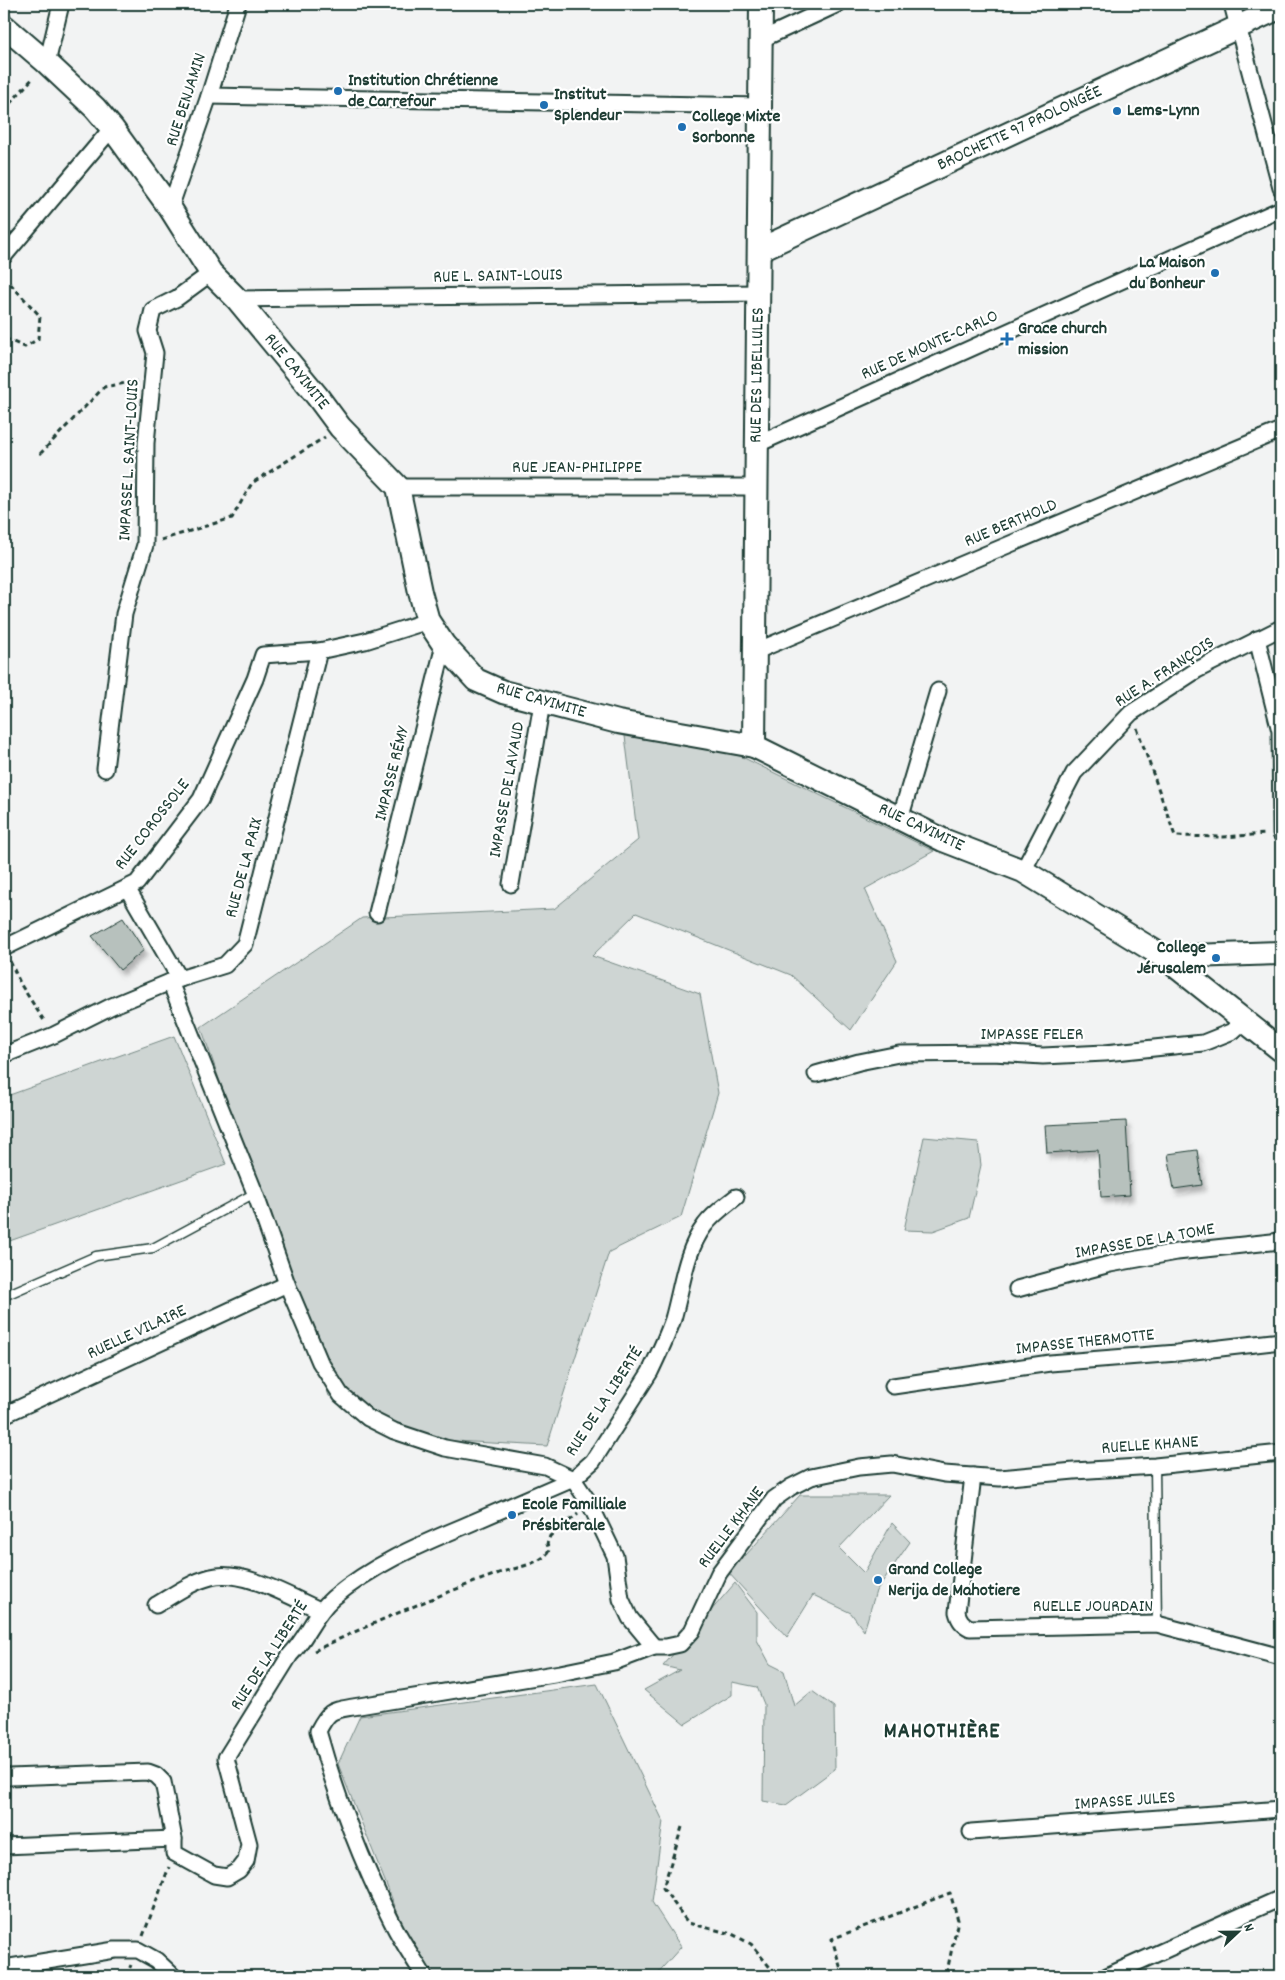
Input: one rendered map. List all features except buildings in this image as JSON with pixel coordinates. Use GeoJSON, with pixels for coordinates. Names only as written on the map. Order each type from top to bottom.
{"type":"FeatureCollection","features":[{"type":"Feature","properties":{"kind":"street"},"geometry":{"type":"LineString","coordinates":[[47,63],[61,4]]}},
{"type":"Feature","properties":{"kind":"street","name":"RUE BENJAMIN"},"geometry":{"type":"LineString","coordinates":[[170,208],[209,96],[238,4]]}},
{"type":"Feature","properties":{"kind":"street","name":"RUE DES LIBELLULES"},"geometry":{"type":"LineString","coordinates":[[754,746],[761,4]]}},
{"type":"Feature","properties":{"kind":"street"},"geometry":{"type":"LineString","coordinates":[[760,40],[838,4]]}},
{"type":"Feature","properties":{"kind":"street"},"geometry":{"type":"LineString","coordinates":[[1232,4],[1281,188]]}},
{"type":"Feature","properties":{"kind":"street","name":"BROCHETTE 97 PROLONGÉE"},"geometry":{"type":"LineString","coordinates":[[759,250],[1281,7]]}},
{"type":"Feature","properties":{"kind":"street","name":"RUE CAYIMITE"},"geometry":{"type":"LineString","coordinates":[[4,26],[95,108],[112,128],[170,208],[211,273],[237,299],[340,427],[398,487],[428,621],[444,645],[476,680],[503,692],[618,722],[754,746],[943,840],[1023,872],[1164,957],[1281,1050]]}},
{"type":"Feature","properties":{"kind":"street"},"geometry":{"type":"LineString","coordinates":[[209,96],[760,106]]}},
{"type":"Feature","properties":{"kind":"street"},"geometry":{"type":"LineString","coordinates":[[4,256],[112,128]]}},
{"type":"Feature","properties":{"kind":"street","name":"RUE DE MONTE-CARLO"},"geometry":{"type":"LineString","coordinates":[[758,444],[1281,209]]}},
{"type":"Feature","properties":{"kind":"street","name":"IMPASSE L. SAINT-LOUIS"},"geometry":{"type":"LineString","coordinates":[[105,769],[124,614],[145,545],[146,443],[155,353],[148,331],[153,310],[177,298],[211,273]]}},
{"type":"Feature","properties":{"kind":"street","name":"RUE L. SAINT-LOUIS"},"geometry":{"type":"LineString","coordinates":[[237,299],[759,293]]}},
{"type":"Feature","properties":{"kind":"street","name":"RUE BERTHOLD"},"geometry":{"type":"LineString","coordinates":[[754,652],[1281,430]]}},
{"type":"Feature","properties":{"kind":"street","name":"RUE JEAN-PHILIPPE"},"geometry":{"type":"LineString","coordinates":[[398,487],[756,486]]}},
{"type":"Feature","properties":{"kind":"street"},"geometry":{"type":"LineString","coordinates":[[319,651],[365,641],[428,621]]}},
{"type":"Feature","properties":{"kind":"street","name":"RUE A. FRANÇOIS"},"geometry":{"type":"LineString","coordinates":[[1023,872],[1074,773],[1132,714],[1197,670],[1281,628]]}},
{"type":"Feature","properties":{"kind":"street"},"geometry":{"type":"LineString","coordinates":[[1257,639],[1280,731],[1281,834]]}},
{"type":"Feature","properties":{"kind":"street","name":"IMPASSE RÉMY"},"geometry":{"type":"LineString","coordinates":[[377,913],[444,645]]}},
{"type":"Feature","properties":{"kind":"street","name":"RUE COROSSOLE"},"geometry":{"type":"LineString","coordinates":[[4,948],[137,883],[201,799],[255,679],[263,654],[319,651]]}},
{"type":"Feature","properties":{"kind":"street","name":"RUE DE LA PAIX"},"geometry":{"type":"LineString","coordinates":[[4,1055],[54,1035],[112,1006],[175,981],[225,965],[245,944],[319,651]]}},
{"type":"Feature","properties":{"kind":"street"},"geometry":{"type":"LineString","coordinates":[[900,819],[938,691]]}},
{"type":"Feature","properties":{"kind":"street","name":"IMPASSE DE LAVAUD"},"geometry":{"type":"LineString","coordinates":[[512,884],[542,703]]}},
{"type":"Feature","properties":{"kind":"street"},"geometry":{"type":"LineString","coordinates":[[127,888],[175,981],[255,1193],[287,1284],[320,1362],[341,1395],[368,1418],[394,1431],[445,1448],[545,1466],[573,1479],[590,1504],[614,1556],[621,1599],[630,1618],[654,1647]]}},
{"type":"Feature","properties":{"kind":"street"},"geometry":{"type":"LineString","coordinates":[[1164,957],[1281,953]]}},
{"type":"Feature","properties":{"kind":"street","name":"IMPASSE FELER"},"geometry":{"type":"LineString","coordinates":[[816,1074],[859,1062],[899,1054],[993,1053],[1043,1056],[1105,1053],[1203,1043],[1233,1031],[1244,1021]]}},
{"type":"Feature","properties":{"kind":"street","name":"RUE DE LA LIBERTÉ"},"geometry":{"type":"LineString","coordinates":[[174,1846],[214,1876],[227,1877],[239,1870],[246,1861],[249,1844],[226,1758],[320,1610],[366,1573],[409,1549],[573,1479],[593,1461],[650,1372],[673,1320],[689,1256],[698,1236],[715,1214],[736,1197]]}},
{"type":"Feature","properties":{"kind":"street","name":"IMPASSE DE LA TOME"},"geometry":{"type":"LineString","coordinates":[[1017,1288],[1110,1264],[1167,1254],[1281,1241]]}},
{"type":"Feature","properties":{"kind":"street","name":"RUELLE VILAIRE"},"geometry":{"type":"LineString","coordinates":[[4,1415],[287,1284]]}},
{"type":"Feature","properties":{"kind":"street","name":"IMPASSE THERMOTTE"},"geometry":{"type":"LineString","coordinates":[[893,1386],[1050,1364],[1177,1353],[1281,1340]]}},
{"type":"Feature","properties":{"kind":"street","name":"RUELLE KHANE"},"geometry":{"type":"LineString","coordinates":[[424,1976],[393,1924],[362,1857],[325,1756],[318,1730],[327,1714],[337,1710],[560,1673],[614,1662],[654,1647],[680,1644],[692,1631],[719,1573],[774,1499],[791,1487],[811,1477],[859,1467],[892,1464],[944,1474],[1000,1478],[1155,1466],[1281,1453]]}},
{"type":"Feature","properties":{"kind":"street","name":"RUELLE JOURDAIN"},"geometry":{"type":"LineString","coordinates":[[973,1476],[957,1612],[958,1617],[970,1628],[1157,1624],[1281,1657]]}},
{"type":"Feature","properties":{"kind":"street"},"geometry":{"type":"LineString","coordinates":[[156,1605],[194,1583],[211,1577],[228,1575],[262,1584],[320,1610]]}},
{"type":"Feature","properties":{"kind":"street"},"geometry":{"type":"LineString","coordinates":[[4,1775],[9,1777],[148,1772],[156,1775],[163,1782],[174,1846],[4,1846]]}},
{"type":"Feature","properties":{"kind":"street","name":"IMPASSE JULES"},"geometry":{"type":"LineString","coordinates":[[971,1832],[1281,1809]]}},
{"type":"Feature","properties":{"kind":"street"},"geometry":{"type":"LineString","coordinates":[[1107,1976],[1281,1898]]}},
{"type":"Feature","properties":{"kind":"street"},"geometry":{"type":"LineString","coordinates":[[4,1968],[115,1950],[138,1950],[156,1960],[173,1976]]}},
{"type":"Feature","properties":{"kind":"lane"},"geometry":{"type":"LineString","coordinates":[[4,1296],[96,1256],[154,1248],[255,1193]]}},
{"type":"Feature","properties":{"kind":"lane"},"geometry":{"type":"LineString","coordinates":[[1155,1466],[1157,1624]]}},
{"type":"Feature","properties":{"kind":"path"},"geometry":{"type":"LineString","coordinates":[[4,110],[47,63]]}},
{"type":"Feature","properties":{"kind":"path"},"geometry":{"type":"LineString","coordinates":[[4,277],[40,316],[38,339],[25,347],[4,338]]}},
{"type":"Feature","properties":{"kind":"path"},"geometry":{"type":"LineString","coordinates":[[40,454],[104,387],[153,378]]}},
{"type":"Feature","properties":{"kind":"path"},"geometry":{"type":"LineString","coordinates":[[145,545],[232,518],[252,482],[340,427]]}},
{"type":"Feature","properties":{"kind":"path"},"geometry":{"type":"LineString","coordinates":[[1132,714],[1175,836],[1223,837],[1281,834]]}},
{"type":"Feature","properties":{"kind":"path"},"geometry":{"type":"LineString","coordinates":[[4,948],[21,985],[54,1035]]}},
{"type":"Feature","properties":{"kind":"path"},"geometry":{"type":"LineString","coordinates":[[311,1652],[371,1624],[462,1586],[528,1565],[546,1556],[549,1550],[550,1536],[590,1504]]}},
{"type":"Feature","properties":{"kind":"path"},"geometry":{"type":"LineString","coordinates":[[682,1827],[663,1888],[688,1923],[732,1934],[751,1944],[777,1976]]}},
{"type":"Feature","properties":{"kind":"path"},"geometry":{"type":"LineString","coordinates":[[126,1976],[138,1950],[174,1846]]}},
{"type":"Feature","properties":{"kind":"path"},"geometry":{"type":"LineString","coordinates":[[843,1976],[832,1939],[950,1893],[958,1920],[946,1976]]}},
{"type":"Feature","properties":{"kind":"shaded area"},"geometry":{"type":"Polygon","coordinates":[[[624,728],[740,756],[934,851],[865,889],[897,961],[851,1030],[791,975],[636,913],[592,956],[700,994],[718,1093],[681,1217],[609,1252],[547,1446],[436,1440],[329,1396],[201,1027],[362,918],[554,909],[638,840],[624,728]]]}},
{"type":"Feature","properties":{"kind":"shaded area"},"geometry":{"type":"Polygon","coordinates":[[[174,1036],[226,1164],[4,1243],[4,1097],[174,1036]]]}},
{"type":"Feature","properties":{"kind":"shaded area"},"geometry":{"type":"Polygon","coordinates":[[[924,1137],[978,1142],[981,1165],[969,1218],[933,1231],[904,1230],[924,1137]]]}},
{"type":"Feature","properties":{"kind":"shaded area"},"geometry":{"type":"Polygon","coordinates":[[[800,1495],[889,1495],[839,1548],[864,1573],[892,1523],[910,1542],[876,1591],[864,1631],[851,1613],[813,1595],[787,1637],[727,1571],[745,1556],[800,1495]]]}},
{"type":"Feature","properties":{"kind":"shaded area"},"geometry":{"type":"Polygon","coordinates":[[[735,1583],[757,1612],[757,1640],[770,1664],[784,1671],[794,1706],[812,1691],[834,1707],[835,1769],[786,1805],[763,1801],[764,1704],[757,1687],[732,1682],[732,1695],[685,1724],[644,1690],[680,1670],[663,1666],[735,1583]]]}},
{"type":"Feature","properties":{"kind":"shaded area"},"geometry":{"type":"Polygon","coordinates":[[[597,1684],[663,1821],[652,1902],[681,1947],[655,1976],[423,1976],[338,1764],[360,1716],[597,1684]]]}},
{"type":"Feature","properties":{"kind":"place","name":"Institution Chrétienne de Carrefour"},"geometry":{"type":"Point","coordinates":[338,91]}},
{"type":"Feature","properties":{"kind":"place","name":"Institut Splendeur"},"geometry":{"type":"Point","coordinates":[544,105]}},
{"type":"Feature","properties":{"kind":"place","name":"Lems-Lynn"},"geometry":{"type":"Point","coordinates":[1117,111]}},
{"type":"Feature","properties":{"kind":"place","name":"College Mixte Sorbonne"},"geometry":{"type":"Point","coordinates":[682,127]}},
{"type":"Feature","properties":{"kind":"place","name":"La Maison du Bonheur"},"geometry":{"type":"Point","coordinates":[1215,273]}},
{"type":"Feature","properties":{"kind":"place","name":"Grace church mission"},"geometry":{"type":"Point","coordinates":[1007,339]}},
{"type":"Feature","properties":{"kind":"place","name":"College Jérusalem"},"geometry":{"type":"Point","coordinates":[1216,958]}},
{"type":"Feature","properties":{"kind":"place","name":"Ecole Familliale Présbiterale"},"geometry":{"type":"Point","coordinates":[512,1515]}},
{"type":"Feature","properties":{"kind":"place","name":"Grand College Nerija de Mahotiere"},"geometry":{"type":"Point","coordinates":[878,1580]}},
{"type":"Feature","properties":{"kind":"district","name":"MAHOTHIÈRE"},"geometry":{"type":"Point","coordinates":[942,1732]}}]}
